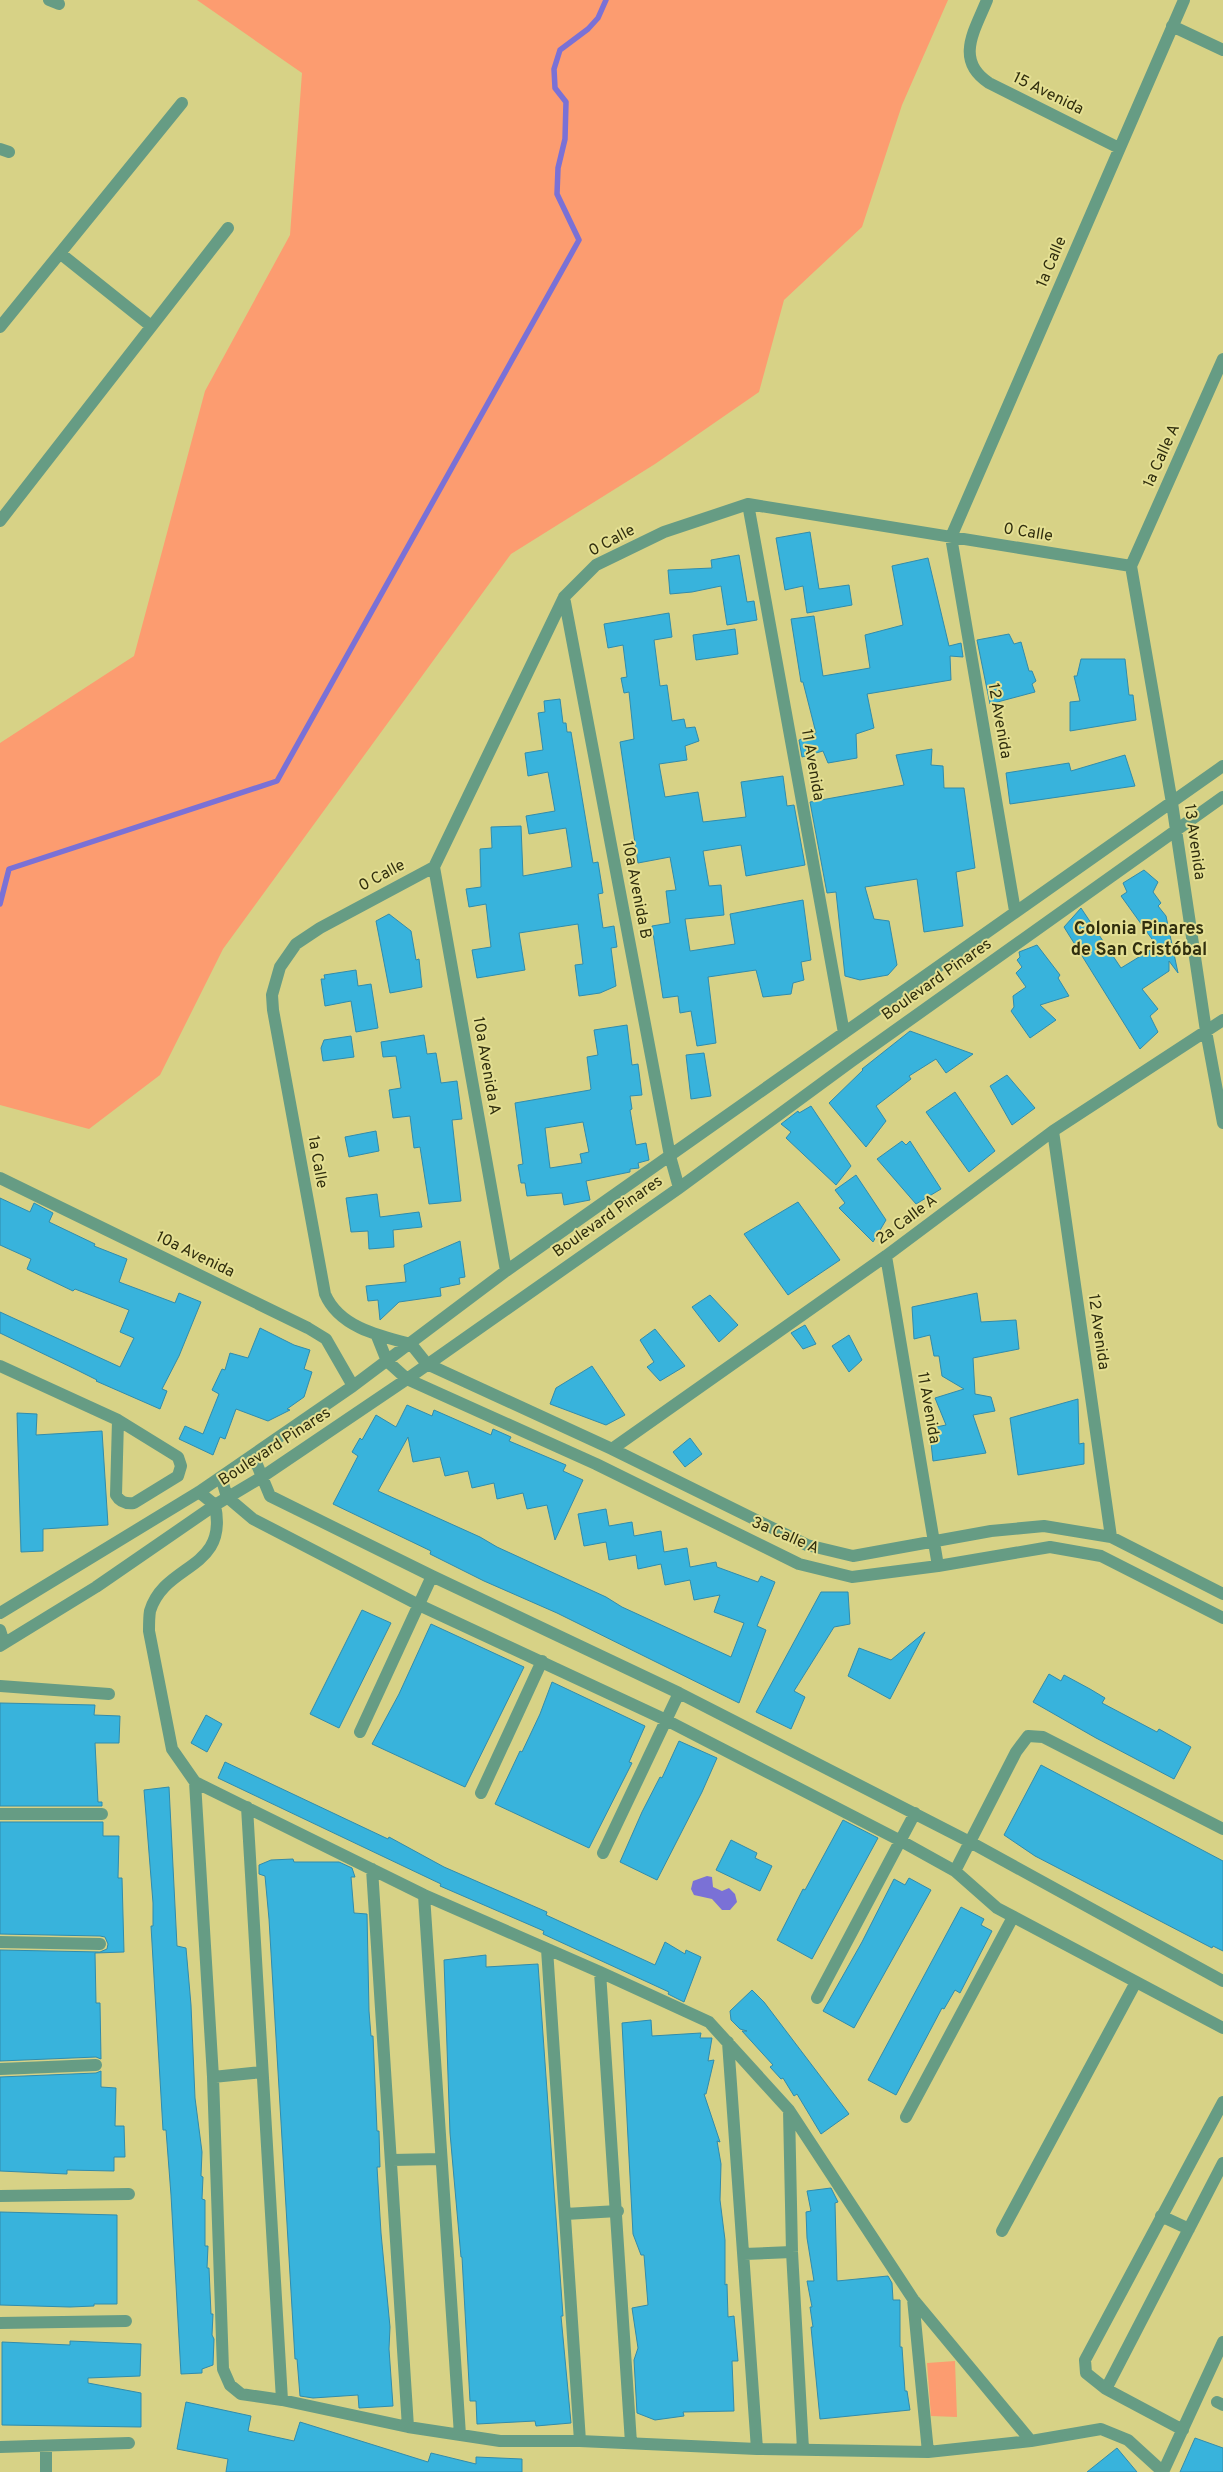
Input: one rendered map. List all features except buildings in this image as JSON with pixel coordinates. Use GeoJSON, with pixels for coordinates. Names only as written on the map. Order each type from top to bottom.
{"type":"FeatureCollection","features":[{"type":"Feature","properties":{"kind":"street","name":"15 Avenida"},"geometry":{"type":"LineString","coordinates":[[987,0],[970,45],[970,60],[977,74],[989,83],[1119,148]]}},
{"type":"Feature","properties":{"kind":"street","name":"1a Calle"},"geometry":{"type":"LineString","coordinates":[[951,537],[1184,0]]}},
{"type":"Feature","properties":{"kind":"street"},"geometry":{"type":"LineString","coordinates":[[1172,26],[1223,50]]}},
{"type":"Feature","properties":{"kind":"street"},"geometry":{"type":"LineString","coordinates":[[0,327],[182,103]]}},
{"type":"Feature","properties":{"kind":"street"},"geometry":{"type":"LineString","coordinates":[[0,521],[228,228]]}},
{"type":"Feature","properties":{"kind":"street"},"geometry":{"type":"LineString","coordinates":[[61,254],[152,326]]}},
{"type":"Feature","properties":{"kind":"street","name":"1a Calle A"},"geometry":{"type":"LineString","coordinates":[[1131,566],[1223,360]]}},
{"type":"Feature","properties":{"kind":"street","name":"0 Calle"},"geometry":{"type":"LineString","coordinates":[[280,967],[287,955],[307,935],[434,867],[564,597],[596,565],[664,532],[748,504],[1131,566]]}},
{"type":"Feature","properties":{"kind":"street","name":"11 Avenida"},"geometry":{"type":"LineString","coordinates":[[748,504],[844,1033]]}},
{"type":"Feature","properties":{"kind":"street","name":"12 Avenida"},"geometry":{"type":"LineString","coordinates":[[951,537],[1015,911]]}},
{"type":"Feature","properties":{"kind":"street","name":"13 Avenida"},"geometry":{"type":"LineString","coordinates":[[1131,566],[1172,802],[1206,1031],[1223,1123]]}},
{"type":"Feature","properties":{"kind":"street","name":"10a Avenida B"},"geometry":{"type":"LineString","coordinates":[[564,597],[670,1156],[679,1188]]}},
{"type":"Feature","properties":{"kind":"street","name":"Boulevard Pinares"},"geometry":{"type":"LineString","coordinates":[[0,1612],[198,1492],[353,1386],[506,1271],[1223,766]]}},
{"type":"Feature","properties":{"kind":"street","name":"Boulevard Pinares"},"geometry":{"type":"LineString","coordinates":[[2,1644],[96,1588],[215,1505],[262,1477],[407,1379],[679,1188],[852,1061],[1223,798]]}},
{"type":"Feature","properties":{"kind":"street","name":"10a Avenida A"},"geometry":{"type":"LineString","coordinates":[[434,867],[506,1271]]}},
{"type":"Feature","properties":{"kind":"street","name":"1a Calle"},"geometry":{"type":"LineString","coordinates":[[280,967],[272,995],[273,1010],[325,1294],[329,1303],[343,1319],[377,1336],[411,1344]]}},
{"type":"Feature","properties":{"kind":"street","name":"2a Calle A"},"geometry":{"type":"LineString","coordinates":[[612,1449],[886,1256],[1053,1131],[1223,1020]]}},
{"type":"Feature","properties":{"kind":"street","name":"12 Avenida"},"geometry":{"type":"LineString","coordinates":[[1053,1131],[1110,1537]]}},
{"type":"Feature","properties":{"kind":"street","name":"10a Avenida"},"geometry":{"type":"LineString","coordinates":[[0,1178],[308,1328],[326,1339],[353,1386]]}},
{"type":"Feature","properties":{"kind":"street","name":"11 Avenida"},"geometry":{"type":"LineString","coordinates":[[886,1256],[938,1566]]}},
{"type":"Feature","properties":{"kind":"street"},"geometry":{"type":"LineString","coordinates":[[377,1336],[386,1360]]}},
{"type":"Feature","properties":{"kind":"street","name":"3a Calle A"},"geometry":{"type":"LineString","coordinates":[[411,1344],[427,1364],[612,1449],[806,1545],[853,1556],[990,1531],[1044,1526],[1110,1537],[1223,1594]]}},
{"type":"Feature","properties":{"kind":"street","name":"3a Calle A"},"geometry":{"type":"LineString","coordinates":[[386,1360],[407,1379],[596,1464],[799,1564],[852,1577],[938,1566],[1050,1547],[1101,1556],[1223,1618]]}},
{"type":"Feature","properties":{"kind":"street"},"geometry":{"type":"LineString","coordinates":[[0,1366],[118,1420],[175,1453],[181,1466],[178,1476],[134,1503],[128,1504],[119,1500],[116,1495],[118,1420]]}},
{"type":"Feature","properties":{"kind":"street"},"geometry":{"type":"LineString","coordinates":[[253,1455],[270,1496],[432,1576],[679,1693],[915,1813],[1223,1981]]}},
{"type":"Feature","properties":{"kind":"street"},"geometry":{"type":"LineString","coordinates":[[221,1477],[227,1497],[252,1519],[419,1604],[666,1720],[901,1840],[956,1871],[997,1908],[1223,2028]]}},
{"type":"Feature","properties":{"kind":"street"},"geometry":{"type":"LineString","coordinates":[[198,1492],[215,1505],[218,1520],[216,1539],[208,1552],[163,1589],[150,1611],[149,1631],[172,1750],[195,1782],[424,1895],[709,2022],[789,2110],[913,2299],[1031,2441]]}},
{"type":"Feature","properties":{"kind":"street"},"geometry":{"type":"LineString","coordinates":[[360,1732],[432,1576]]}},
{"type":"Feature","properties":{"kind":"street"},"geometry":{"type":"LineString","coordinates":[[0,1630],[2,1644]]}},
{"type":"Feature","properties":{"kind":"street"},"geometry":{"type":"LineString","coordinates":[[481,1793],[542,1661]]}},
{"type":"Feature","properties":{"kind":"street"},"geometry":{"type":"LineString","coordinates":[[0,1686],[109,1694]]}},
{"type":"Feature","properties":{"kind":"street"},"geometry":{"type":"LineString","coordinates":[[603,1853],[679,1693]]}},
{"type":"Feature","properties":{"kind":"street"},"geometry":{"type":"LineString","coordinates":[[956,1871],[1020,1745],[1028,1736],[1043,1736],[1223,1829]]}},
{"type":"Feature","properties":{"kind":"street"},"geometry":{"type":"LineString","coordinates":[[195,1782],[212,2077],[224,2369],[230,2385],[241,2394],[282,2400],[408,2427],[500,2441],[580,2441],[757,2449],[928,2452],[1031,2441],[1101,2429],[1128,2440],[1163,2472],[1223,2342]]}},
{"type":"Feature","properties":{"kind":"street"},"geometry":{"type":"LineString","coordinates":[[247,1807],[282,2400]]}},
{"type":"Feature","properties":{"kind":"street"},"geometry":{"type":"LineString","coordinates":[[816,1998],[915,1813]]}},
{"type":"Feature","properties":{"kind":"street"},"geometry":{"type":"LineString","coordinates":[[0,1814],[102,1814]]}},
{"type":"Feature","properties":{"kind":"street"},"geometry":{"type":"LineString","coordinates":[[372,1869],[408,2427]]}},
{"type":"Feature","properties":{"kind":"street"},"geometry":{"type":"LineString","coordinates":[[424,1895],[440,2159],[460,2435]]}},
{"type":"Feature","properties":{"kind":"street"},"geometry":{"type":"LineString","coordinates":[[906,2117],[1013,1917]]}},
{"type":"Feature","properties":{"kind":"street"},"geometry":{"type":"LineString","coordinates":[[0,1942],[100,1944]]}},
{"type":"Feature","properties":{"kind":"street"},"geometry":{"type":"LineString","coordinates":[[547,1949],[580,2441]]}},
{"type":"Feature","properties":{"kind":"street"},"geometry":{"type":"LineString","coordinates":[[600,1972],[618,2211],[631,2443]]}},
{"type":"Feature","properties":{"kind":"street"},"geometry":{"type":"LineString","coordinates":[[1002,2231],[1136,1982]]}},
{"type":"Feature","properties":{"kind":"street"},"geometry":{"type":"LineString","coordinates":[[728,2042],[757,2449]]}},
{"type":"Feature","properties":{"kind":"street"},"geometry":{"type":"LineString","coordinates":[[0,2068],[96,2065]]}},
{"type":"Feature","properties":{"kind":"street"},"geometry":{"type":"LineString","coordinates":[[212,2077],[262,2072]]}},
{"type":"Feature","properties":{"kind":"street"},"geometry":{"type":"LineString","coordinates":[[1183,2430],[1106,2388],[1086,2373],[1085,2360],[1223,2102]]}},
{"type":"Feature","properties":{"kind":"street"},"geometry":{"type":"LineString","coordinates":[[789,2110],[792,2252],[803,2449]]}},
{"type":"Feature","properties":{"kind":"street"},"geometry":{"type":"LineString","coordinates":[[392,2160],[440,2159]]}},
{"type":"Feature","properties":{"kind":"street"},"geometry":{"type":"LineString","coordinates":[[1106,2388],[1223,2163]]}},
{"type":"Feature","properties":{"kind":"street"},"geometry":{"type":"LineString","coordinates":[[0,2196],[129,2194]]}},
{"type":"Feature","properties":{"kind":"street"},"geometry":{"type":"LineString","coordinates":[[564,2214],[618,2211]]}},
{"type":"Feature","properties":{"kind":"street"},"geometry":{"type":"LineString","coordinates":[[1161,2216],[1188,2229]]}},
{"type":"Feature","properties":{"kind":"street"},"geometry":{"type":"LineString","coordinates":[[744,2254],[792,2252]]}},
{"type":"Feature","properties":{"kind":"street"},"geometry":{"type":"LineString","coordinates":[[913,2299],[928,2452]]}},
{"type":"Feature","properties":{"kind":"street"},"geometry":{"type":"LineString","coordinates":[[0,2323],[126,2321]]}},
{"type":"Feature","properties":{"kind":"street"},"geometry":{"type":"LineString","coordinates":[[0,2447],[129,2444]]}},
{"type":"Feature","properties":{"kind":"street"},"geometry":{"type":"LineString","coordinates":[[46,2446],[46,2472]]}},
{"type":"Feature","properties":{"kind":"shaded area"},"geometry":{"type":"Polygon","coordinates":[[[197,0],[948,0],[902,105],[862,227],[784,300],[759,392],[655,464],[511,554],[223,949],[160,1075],[89,1129],[0,1105],[0,743],[134,656],[205,391],[290,235],[302,73],[197,0]]]}},
{"type":"Feature","properties":{"kind":"shaded area"},"geometry":{"type":"Polygon","coordinates":[[[707,1876],[712,1877],[713,1887],[722,1891],[729,1888],[735,1894],[737,1902],[730,1910],[722,1910],[712,1899],[694,1895],[691,1889],[693,1881],[707,1876]]]}},
{"type":"Feature","properties":{"kind":"shaded area"},"geometry":{"type":"Polygon","coordinates":[[[955,2361],[957,2417],[931,2416],[927,2363],[955,2361]]]}},
{"type":"Feature","properties":{"kind":"waterway"},"geometry":{"type":"LineString","coordinates":[[0,904],[9,869],[277,781],[579,240],[557,194],[558,168],[565,139],[566,102],[555,88],[554,69],[560,50],[588,29],[598,18],[606,0]]}},
{"type":"Feature","properties":{"kind":"district","name":"Colonia Pinares de San Cristóbal"},"geometry":{"type":"Point","coordinates":[1139,940]}}]}
